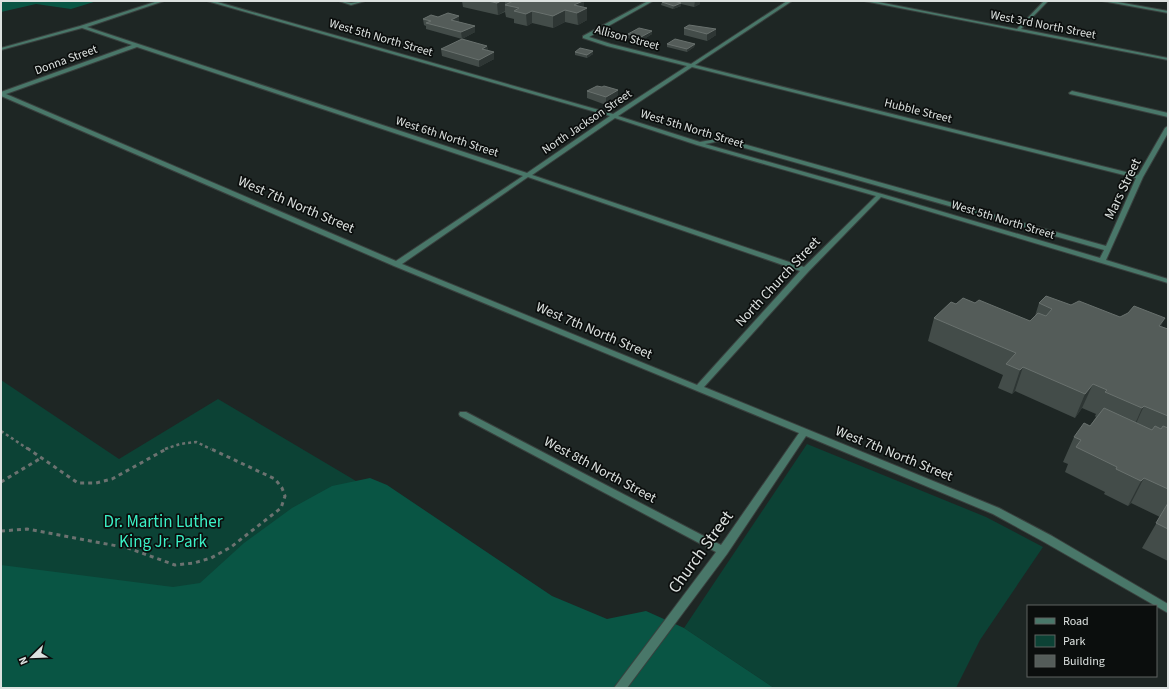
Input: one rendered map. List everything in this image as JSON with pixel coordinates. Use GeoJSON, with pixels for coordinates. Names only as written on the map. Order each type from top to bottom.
{"type":"FeatureCollection","features":[{"type":"Feature","properties":{"kind":"street"},"geometry":{"type":"LineString","coordinates":[[1,50],[82,27],[162,1]]}},
{"type":"Feature","properties":{"kind":"street","name":"West 5th North Street"},"geometry":{"type":"LineString","coordinates":[[209,1],[614,116],[699,144],[880,195],[1102,262],[1168,280]]}},
{"type":"Feature","properties":{"kind":"street"},"geometry":{"type":"LineString","coordinates":[[340,1],[351,4],[363,1]]}},
{"type":"Feature","properties":{"kind":"street","name":"Allison Street"},"geometry":{"type":"LineString","coordinates":[[651,1],[585,37],[609,45],[690,65]]}},
{"type":"Feature","properties":{"kind":"street","name":"North Jackson Street"},"geometry":{"type":"LineString","coordinates":[[397,264],[614,116],[650,94],[690,65],[790,1]]}},
{"type":"Feature","properties":{"kind":"street","name":"West 3rd North Street"},"geometry":{"type":"LineString","coordinates":[[866,1],[1168,59]]}},
{"type":"Feature","properties":{"kind":"street"},"geometry":{"type":"LineString","coordinates":[[1018,30],[1046,1]]}},
{"type":"Feature","properties":{"kind":"street"},"geometry":{"type":"LineString","coordinates":[[1104,1],[1168,12]]}},
{"type":"Feature","properties":{"kind":"street","name":"West 6th North Street"},"geometry":{"type":"LineString","coordinates":[[82,27],[527,175],[805,270]]}},
{"type":"Feature","properties":{"kind":"street","name":"Donna Street"},"geometry":{"type":"LineString","coordinates":[[1,94],[138,45]]}},
{"type":"Feature","properties":{"kind":"street","name":"Hubble Street"},"geometry":{"type":"LineString","coordinates":[[690,65],[1140,177]]}},
{"type":"Feature","properties":{"kind":"street"},"geometry":{"type":"LineString","coordinates":[[1072,93],[1168,115]]}},
{"type":"Feature","properties":{"kind":"street","name":"West 7th North Street"},"geometry":{"type":"LineString","coordinates":[[1,94],[397,264],[996,511],[1048,539],[1168,609]]}},
{"type":"Feature","properties":{"kind":"street","name":"Mars Street"},"geometry":{"type":"LineString","coordinates":[[1102,262],[1140,177],[1168,128]]}},
{"type":"Feature","properties":{"kind":"street"},"geometry":{"type":"LineString","coordinates":[[699,144],[720,139],[1108,248]]}},
{"type":"Feature","properties":{"kind":"street","name":"North Church Street"},"geometry":{"type":"LineString","coordinates":[[698,389],[805,270],[880,195]]}},
{"type":"Feature","properties":{"kind":"street","name":"West 8th North Street"},"geometry":{"type":"LineString","coordinates":[[463,414],[723,551]]}},
{"type":"Feature","properties":{"kind":"street","name":"Church Street"},"geometry":{"type":"LineString","coordinates":[[620,688],[723,551],[804,432]]}},
{"type":"Feature","properties":{"kind":"path"},"geometry":{"type":"LineString","coordinates":[[1,432],[78,483],[91,484],[122,476],[174,444],[196,442],[275,479],[282,488],[284,496],[281,508],[231,547],[211,558],[194,563],[175,565],[128,548],[27,529],[1,531]]}},
{"type":"Feature","properties":{"kind":"path"},"geometry":{"type":"LineString","coordinates":[[1,482],[41,458]]}},
{"type":"Feature","properties":{"kind":"green space"},"geometry":{"type":"Polygon","coordinates":[[[1,1],[97,1],[71,9],[36,4],[1,12],[1,1]]]}},
{"type":"Feature","properties":{"kind":"green space","name":"Dr. Martin Luther King Jr. Park"},"geometry":{"type":"Polygon","coordinates":[[[1,380],[119,459],[218,399],[356,481],[187,622],[1,593],[1,380]]]}},
{"type":"Feature","properties":{"kind":"green space"},"geometry":{"type":"Polygon","coordinates":[[[807,444],[986,517],[1043,547],[980,640],[956,688],[774,688],[684,628],[807,444]]]}},
{"type":"Feature","properties":{"kind":"green space"},"geometry":{"type":"Polygon","coordinates":[[[370,478],[387,485],[552,596],[607,619],[646,611],[684,628],[774,688],[1,688],[1,565],[173,587],[200,583],[244,543],[292,508],[332,486],[370,478]]]}},
{"type":"Feature","properties":{"kind":"building"},"geometry":{"type":"Polygon","coordinates":[[[488,1],[501,1],[497,3],[488,1]]]}},
{"type":"Feature","properties":{"kind":"building"},"geometry":{"type":"Polygon","coordinates":[[[513,1],[583,1],[574,5],[587,8],[577,13],[565,10],[553,16],[532,11],[526,14],[514,11],[519,8],[505,5],[513,1]]]}},
{"type":"Feature","properties":{"kind":"building"},"geometry":{"type":"Polygon","coordinates":[[[666,1],[681,3],[674,6],[662,2],[666,1]]]}},
{"type":"Feature","properties":{"kind":"building"},"geometry":{"type":"Polygon","coordinates":[[[448,13],[459,16],[451,20],[475,26],[461,32],[426,23],[431,21],[423,19],[431,15],[438,17],[448,13]]]}},
{"type":"Feature","properties":{"kind":"building"},"geometry":{"type":"Polygon","coordinates":[[[689,25],[716,29],[707,34],[684,28],[689,25]]]}},
{"type":"Feature","properties":{"kind":"building"},"geometry":{"type":"Polygon","coordinates":[[[639,28],[652,31],[641,37],[628,34],[639,28]]]}},
{"type":"Feature","properties":{"kind":"building"},"geometry":{"type":"Polygon","coordinates":[[[462,39],[487,46],[482,49],[494,52],[479,60],[441,49],[462,39]]]}},
{"type":"Feature","properties":{"kind":"building"},"geometry":{"type":"Polygon","coordinates":[[[675,39],[695,44],[687,49],[667,44],[675,39]]]}},
{"type":"Feature","properties":{"kind":"building"},"geometry":{"type":"Polygon","coordinates":[[[580,48],[593,51],[587,55],[575,52],[580,48]]]}},
{"type":"Feature","properties":{"kind":"building"},"geometry":{"type":"Polygon","coordinates":[[[597,86],[604,86],[618,90],[606,97],[587,91],[597,86]]]}},
{"type":"Feature","properties":{"kind":"building"},"geometry":{"type":"Polygon","coordinates":[[[1046,296],[1071,305],[1079,301],[1120,317],[1128,313],[1134,306],[1165,318],[1159,326],[1168,329],[1168,416],[1144,406],[1142,408],[1105,392],[1107,390],[1093,384],[1085,394],[1023,367],[1020,370],[1006,364],[1016,353],[934,318],[951,302],[956,304],[963,298],[975,303],[979,300],[1030,321],[1038,313],[1046,316],[1052,309],[1039,303],[1046,296]]]}},
{"type":"Feature","properties":{"kind":"building"},"geometry":{"type":"Polygon","coordinates":[[[1104,408],[1152,430],[1155,426],[1161,429],[1163,426],[1168,428],[1168,489],[1144,478],[1141,481],[1116,469],[1117,467],[1076,447],[1081,440],[1074,437],[1084,423],[1090,426],[1104,408]]]}},
{"type":"Feature","properties":{"kind":"building"},"geometry":{"type":"Polygon","coordinates":[[[1168,503],[1168,529],[1156,523],[1168,503]]]}}]}
